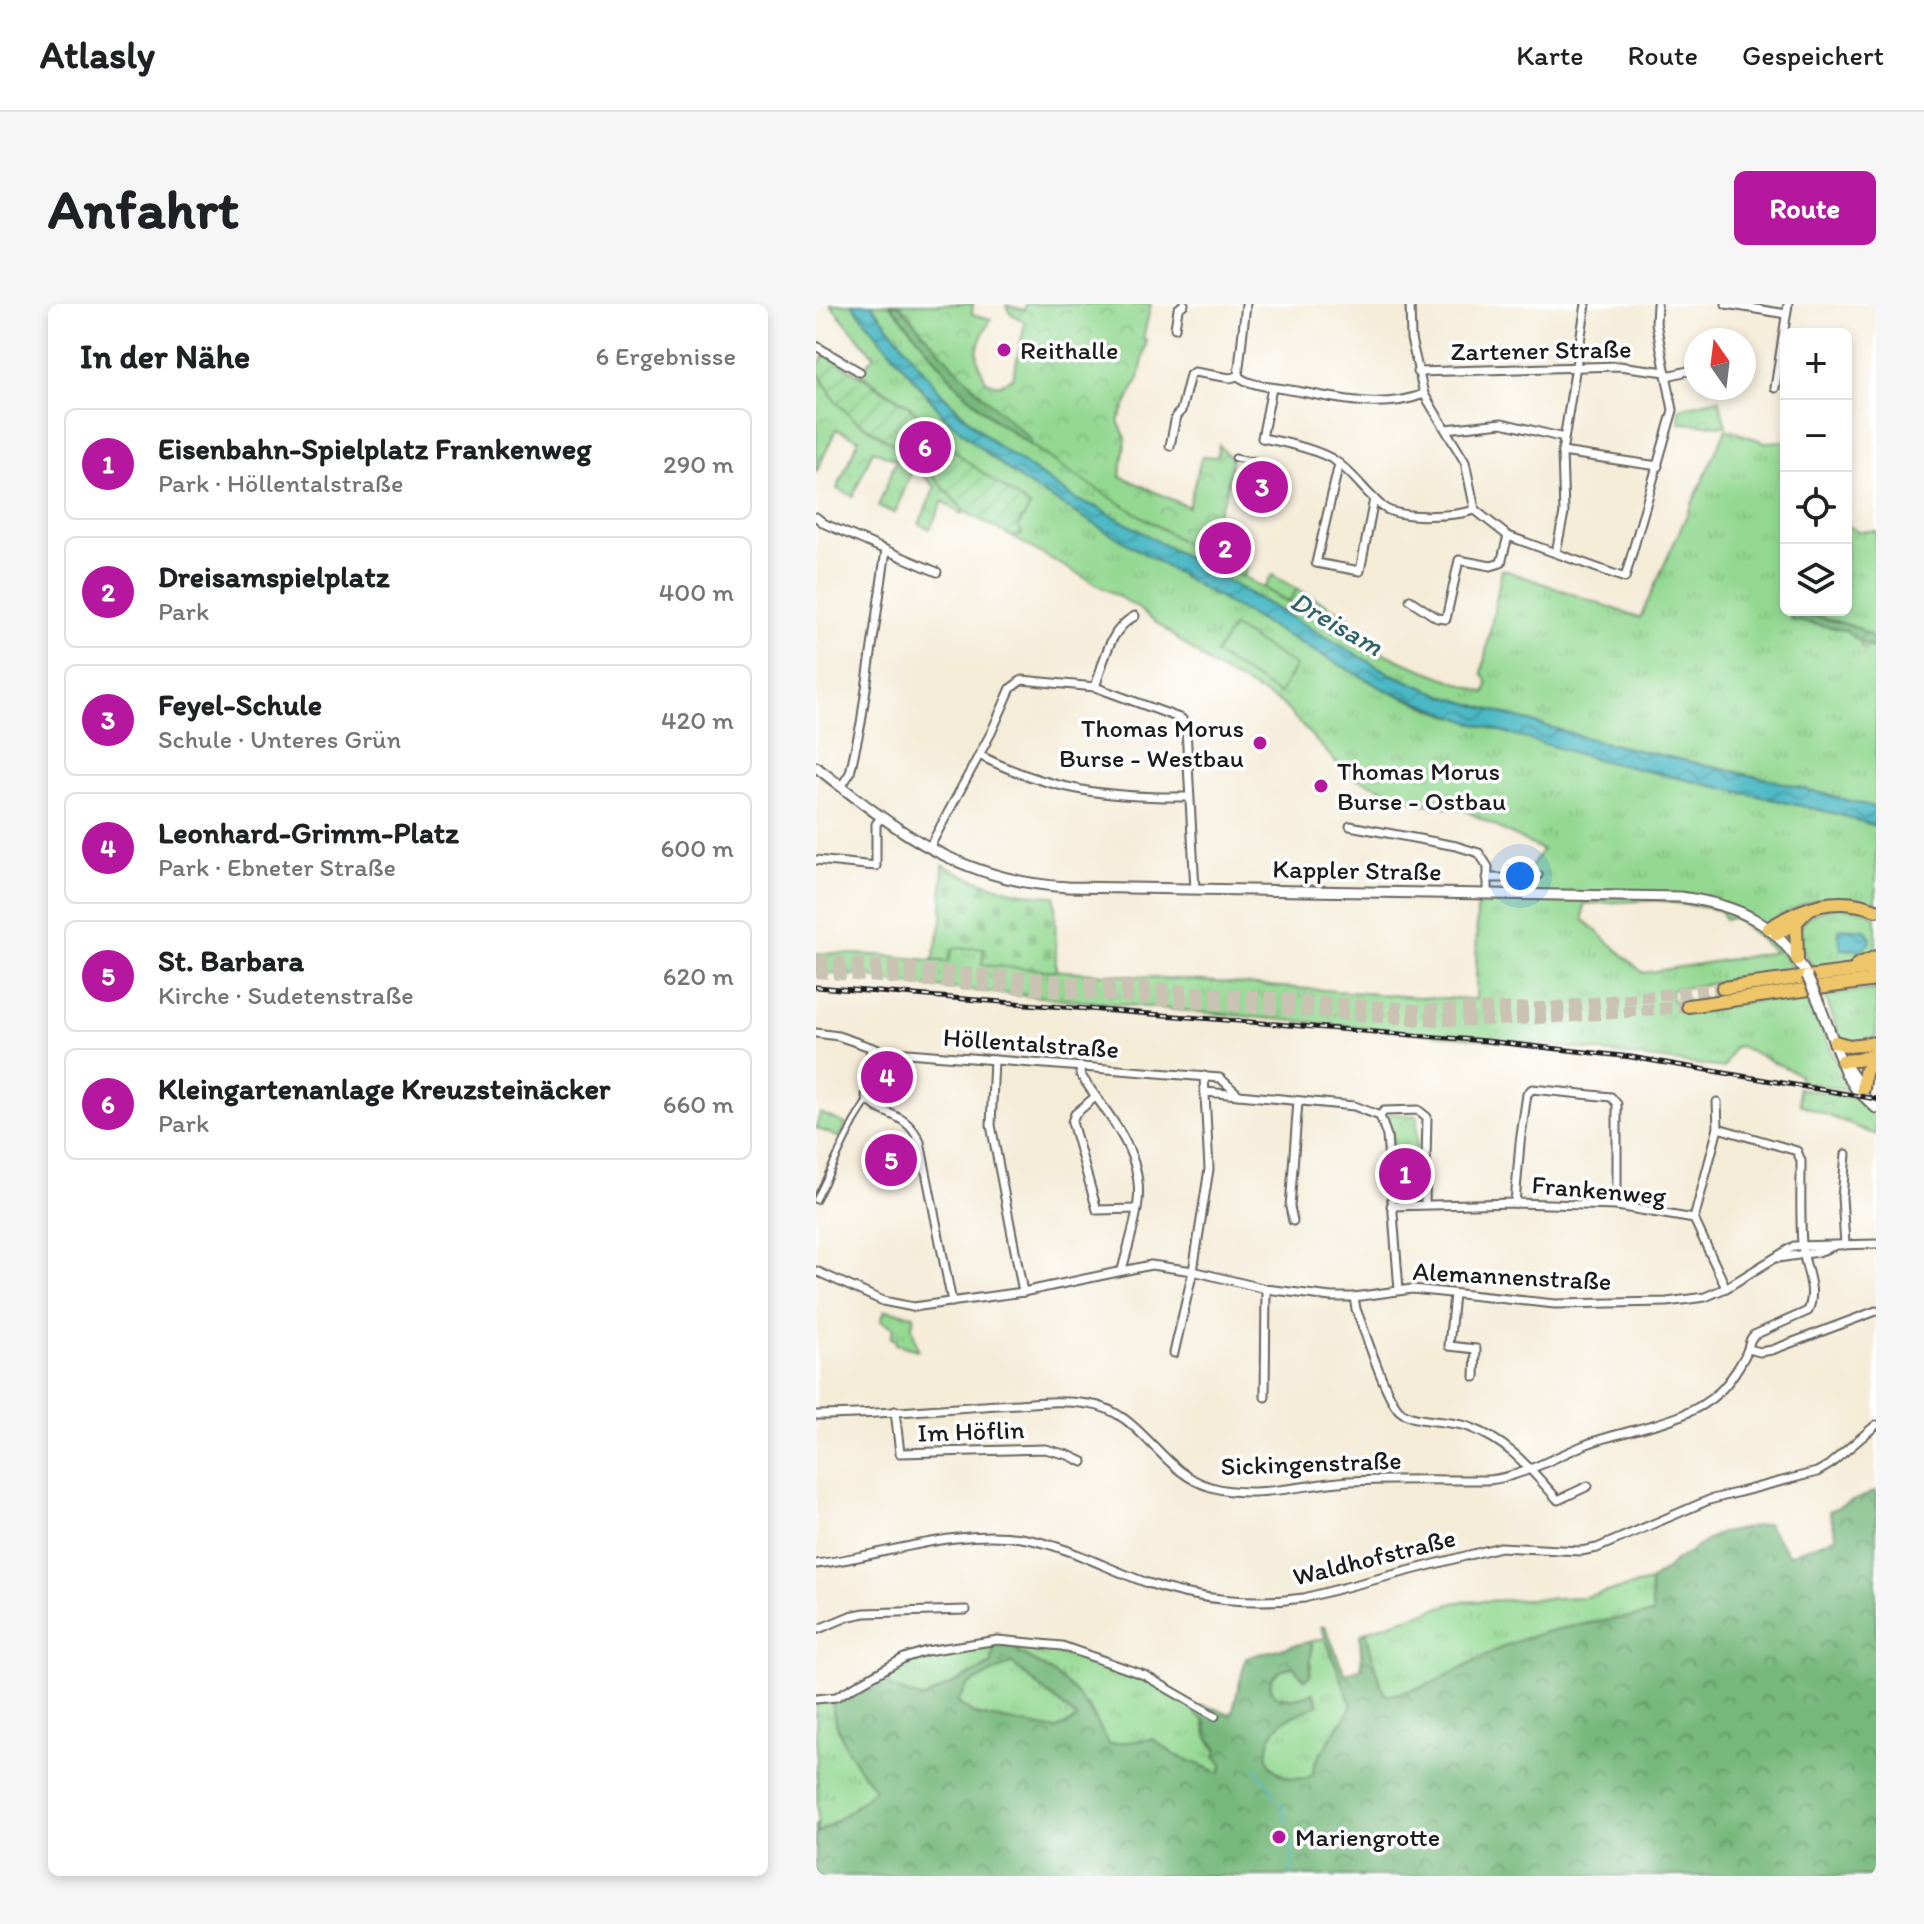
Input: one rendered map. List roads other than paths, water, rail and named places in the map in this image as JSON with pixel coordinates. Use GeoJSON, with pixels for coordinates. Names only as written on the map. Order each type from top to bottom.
{"type":"FeatureCollection","features":[{"type":"Feature","properties":{"kind":"highway"},"geometry":{"type":"LineString","coordinates":[[1773,931],[1793,912],[1810,907],[1839,902],[1876,910]]}},
{"type":"Feature","properties":{"kind":"highway"},"geometry":{"type":"LineString","coordinates":[[1773,931],[1796,922],[1810,907]]}},
{"type":"Feature","properties":{"kind":"highway"},"geometry":{"type":"LineString","coordinates":[[1796,922],[1797,959]]}},
{"type":"Feature","properties":{"kind":"highway"},"geometry":{"type":"LineString","coordinates":[[1827,974],[1876,957]]}},
{"type":"Feature","properties":{"kind":"highway"},"geometry":{"type":"LineString","coordinates":[[1723,988],[1876,968]]}},
{"type":"Feature","properties":{"kind":"highway"},"geometry":{"type":"LineString","coordinates":[[1688,1006],[1876,980]]}},
{"type":"Feature","properties":{"kind":"highway"},"geometry":{"type":"LineString","coordinates":[[1835,1042],[1873,1049]]}},
{"type":"Feature","properties":{"kind":"highway"},"geometry":{"type":"LineString","coordinates":[[1842,1061],[1857,1060],[1873,1049]]}},
{"type":"Feature","properties":{"kind":"highway"},"geometry":{"type":"LineString","coordinates":[[1864,1093],[1865,1073],[1873,1049]]}},
{"type":"Feature","properties":{"kind":"street"},"geometry":{"type":"LineString","coordinates":[[1175,328],[1178,309],[1184,304]]}},
{"type":"Feature","properties":{"kind":"street"},"geometry":{"type":"LineString","coordinates":[[1238,376],[1246,304]]}},
{"type":"Feature","properties":{"kind":"street"},"geometry":{"type":"LineString","coordinates":[[1410,304],[1411,339],[1417,372],[1424,394],[1465,462],[1475,510],[1508,536],[1625,578],[1673,410],[1656,323],[1657,304]]}},
{"type":"Feature","properties":{"kind":"street"},"geometry":{"type":"LineString","coordinates":[[1556,552],[1564,513],[1562,452],[1586,304]]}},
{"type":"Feature","properties":{"kind":"street"},"geometry":{"type":"LineString","coordinates":[[1726,304],[1786,314]]}},
{"type":"Feature","properties":{"kind":"street"},"geometry":{"type":"LineString","coordinates":[[1775,388],[1788,304]]}},
{"type":"Feature","properties":{"kind":"street"},"geometry":{"type":"LineString","coordinates":[[816,346],[860,372]]}},
{"type":"Feature","properties":{"kind":"street","name":"Zartener Straße"},"geometry":{"type":"LineString","coordinates":[[1417,372],[1576,366],[1619,366],[1667,374],[1684,371]]}},
{"type":"Feature","properties":{"kind":"street"},"geometry":{"type":"LineString","coordinates":[[1170,446],[1190,375],[1194,372],[1230,378],[1238,376]]}},
{"type":"Feature","properties":{"kind":"street"},"geometry":{"type":"LineString","coordinates":[[1238,376],[1243,381],[1272,388],[1368,403],[1409,399],[1424,394]]}},
{"type":"Feature","properties":{"kind":"street"},"geometry":{"type":"LineString","coordinates":[[1272,388],[1262,438],[1325,456],[1339,464],[1386,510],[1402,515],[1463,514],[1475,510]]}},
{"type":"Feature","properties":{"kind":"street"},"geometry":{"type":"LineString","coordinates":[[1446,429],[1502,423],[1564,438]]}},
{"type":"Feature","properties":{"kind":"street"},"geometry":{"type":"LineString","coordinates":[[1562,452],[1658,466]]}},
{"type":"Feature","properties":{"kind":"street"},"geometry":{"type":"LineString","coordinates":[[1235,458],[1270,465]]}},
{"type":"Feature","properties":{"kind":"street"},"geometry":{"type":"LineString","coordinates":[[1339,464],[1316,563],[1360,571],[1374,499]]}},
{"type":"Feature","properties":{"kind":"street"},"geometry":{"type":"LineString","coordinates":[[816,517],[825,524],[937,572]]}},
{"type":"Feature","properties":{"kind":"street"},"geometry":{"type":"LineString","coordinates":[[1410,600],[1437,618],[1446,619],[1459,560],[1491,566],[1501,563],[1508,536]]}},
{"type":"Feature","properties":{"kind":"street"},"geometry":{"type":"LineString","coordinates":[[841,787],[850,773],[861,723],[886,550]]}},
{"type":"Feature","properties":{"kind":"street"},"geometry":{"type":"LineString","coordinates":[[1095,687],[1115,632],[1126,620],[1135,616]]}},
{"type":"Feature","properties":{"kind":"street"},"geometry":{"type":"LineString","coordinates":[[929,848],[1011,688],[1022,680],[1095,687],[1182,719],[1186,729],[1195,889]]}},
{"type":"Feature","properties":{"kind":"street"},"geometry":{"type":"LineString","coordinates":[[979,755],[1008,770],[1067,789],[1132,797],[1189,797]]}},
{"type":"Feature","properties":{"kind":"street","name":"Kappler Straße"},"geometry":{"type":"LineString","coordinates":[[816,767],[881,818],[929,848],[982,871],[1041,884],[1631,895],[1688,898],[1732,908],[1773,931],[1797,959],[1842,1061],[1876,1108]]}},
{"type":"Feature","properties":{"kind":"street"},"geometry":{"type":"LineString","coordinates":[[816,860],[876,866],[876,824],[881,818]]}},
{"type":"Feature","properties":{"kind":"street"},"geometry":{"type":"LineString","coordinates":[[1350,826],[1470,849],[1484,858],[1488,867],[1488,894]]}},
{"type":"Feature","properties":{"kind":"street"},"geometry":{"type":"LineString","coordinates":[[1487,878],[1533,878],[1538,875]]}},
{"type":"Feature","properties":{"kind":"street","name":"Höllentalstraße"},"geometry":{"type":"LineString","coordinates":[[816,1033],[900,1053],[1220,1078],[1239,1095]]}},
{"type":"Feature","properties":{"kind":"street"},"geometry":{"type":"LineString","coordinates":[[816,1200],[867,1101],[871,1048]]}},
{"type":"Feature","properties":{"kind":"street"},"geometry":{"type":"LineString","coordinates":[[994,1060],[991,1125],[1023,1292]]}},
{"type":"Feature","properties":{"kind":"street"},"geometry":{"type":"LineString","coordinates":[[1081,1066],[1080,1074],[1132,1154],[1138,1179],[1137,1209],[1122,1270]]}},
{"type":"Feature","properties":{"kind":"street"},"geometry":{"type":"LineString","coordinates":[[1174,1353],[1193,1271],[1209,1169],[1204,1076]]}},
{"type":"Feature","properties":{"kind":"street"},"geometry":{"type":"LineString","coordinates":[[1515,1203],[1527,1094],[1532,1089],[1611,1097],[1617,1104],[1617,1206]]}},
{"type":"Feature","properties":{"kind":"street","name":"Höllentalstraße"},"geometry":{"type":"LineString","coordinates":[[1205,1092],[1354,1106],[1382,1114]]}},
{"type":"Feature","properties":{"kind":"street"},"geometry":{"type":"LineString","coordinates":[[1095,1097],[1075,1114],[1072,1122],[1097,1210],[1137,1209]]}},
{"type":"Feature","properties":{"kind":"street"},"geometry":{"type":"LineString","coordinates":[[867,1101],[906,1121],[920,1142],[952,1302]]}},
{"type":"Feature","properties":{"kind":"street"},"geometry":{"type":"LineString","coordinates":[[1293,1221],[1290,1207],[1298,1101]]}},
{"type":"Feature","properties":{"kind":"street"},"geometry":{"type":"LineString","coordinates":[[1694,1219],[1718,1128],[1717,1102]]}},
{"type":"Feature","properties":{"kind":"street"},"geometry":{"type":"LineString","coordinates":[[1399,1290],[1387,1136],[1382,1114],[1418,1110],[1427,1117],[1425,1203]]}},
{"type":"Feature","properties":{"kind":"street"},"geometry":{"type":"LineString","coordinates":[[1718,1128],[1797,1151],[1801,1161],[1803,1249]]}},
{"type":"Feature","properties":{"kind":"street"},"geometry":{"type":"LineString","coordinates":[[1845,1245],[1842,1197],[1846,1154]]}},
{"type":"Feature","properties":{"kind":"street","name":"Frankenweg"},"geometry":{"type":"LineString","coordinates":[[1391,1206],[1425,1203],[1617,1206],[1694,1219],[1726,1288]]}},
{"type":"Feature","properties":{"kind":"street","name":"Alemannenstraße"},"geometry":{"type":"LineString","coordinates":[[816,1271],[898,1306],[926,1306],[1023,1292],[1151,1265],[1193,1271],[1266,1289],[1321,1296],[1354,1297],[1421,1289],[1510,1301],[1569,1304],[1705,1297],[1778,1258],[1803,1249],[1876,1244]]}},
{"type":"Feature","properties":{"kind":"street","name":"Sickingenstraße"},"geometry":{"type":"LineString","coordinates":[[816,1415],[1039,1401],[1107,1407],[1126,1419],[1169,1464],[1190,1480],[1212,1488],[1235,1491],[1349,1481],[1489,1480],[1511,1477],[1588,1444],[1683,1414],[1720,1391],[1749,1349],[1749,1339],[1808,1311],[1813,1292],[1803,1249]]}},
{"type":"Feature","properties":{"kind":"street"},"geometry":{"type":"LineString","coordinates":[[1265,1397],[1266,1289]]}},
{"type":"Feature","properties":{"kind":"street"},"geometry":{"type":"LineString","coordinates":[[1454,1294],[1449,1346],[1476,1349],[1475,1377]]}},
{"type":"Feature","properties":{"kind":"street"},"geometry":{"type":"LineString","coordinates":[[1354,1297],[1390,1397],[1400,1411],[1413,1417],[1466,1426],[1488,1435],[1518,1455],[1558,1500],[1588,1486]]}},
{"type":"Feature","properties":{"kind":"street"},"geometry":{"type":"LineString","coordinates":[[1749,1349],[1760,1352],[1772,1350],[1876,1311]]}},
{"type":"Feature","properties":{"kind":"street","name":"Im Höflin"},"geometry":{"type":"LineString","coordinates":[[895,1411],[900,1453],[1045,1449],[1083,1462]]}},
{"type":"Feature","properties":{"kind":"street","name":"Waldhofstraße"},"geometry":{"type":"LineString","coordinates":[[816,1564],[957,1538],[999,1535],[1039,1541],[1145,1582],[1192,1596],[1293,1599],[1500,1547],[1581,1551],[1597,1548],[1709,1500],[1817,1472],[1876,1425]]}},
{"type":"Feature","properties":{"kind":"street"},"geometry":{"type":"LineString","coordinates":[[816,1630],[865,1613],[966,1610]]}},
{"type":"Feature","properties":{"kind":"street"},"geometry":{"type":"LineString","coordinates":[[816,1699],[836,1697],[904,1658],[926,1651],[1010,1641],[1062,1646],[1144,1675],[1215,1716]]}},
{"type":"Feature","properties":{"kind":"water","name":"Dreisam"},"geometry":{"type":"Polygon","coordinates":[[[852,304],[871,304],[942,394],[995,444],[1077,500],[1099,508],[1391,674],[1447,697],[1597,741],[1772,780],[1876,808],[1876,826],[1837,814],[1603,761],[1472,723],[1384,689],[1222,600],[1024,482],[944,416],[852,304]]]}},
{"type":"Feature","properties":{"kind":"water"},"geometry":{"type":"Polygon","coordinates":[[[1841,928],[1865,930],[1871,942],[1861,950],[1841,949],[1838,931],[1841,928]]]}},
{"type":"Feature","properties":{"kind":"waterway"},"geometry":{"type":"LineString","coordinates":[[1254,1766],[1275,1795]]}},
{"type":"Feature","properties":{"kind":"waterway"},"geometry":{"type":"LineString","coordinates":[[1280,1802],[1286,1821]]}},
{"type":"Feature","properties":{"kind":"waterway"},"geometry":{"type":"LineString","coordinates":[[1292,1840],[1292,1876]]}},
{"type":"Feature","properties":{"kind":"tunnel"},"geometry":{"type":"LineString","coordinates":[[816,961],[1417,1010],[1550,1008],[1723,988]]}},
{"type":"Feature","properties":{"kind":"tunnel"},"geometry":{"type":"LineString","coordinates":[[816,972],[1421,1020],[1554,1017],[1688,1006]]}},
{"type":"Feature","properties":{"kind":"railway"},"geometry":{"type":"LineString","coordinates":[[816,987],[1486,1041],[1631,1057],[1876,1099]]}},
{"type":"Feature","properties":{"kind":"place","name":"Reithalle"},"geometry":{"type":"Point","coordinates":[1004,350]}},
{"type":"Feature","properties":{"kind":"place","name":"Kleingartenanlage Kreuzsteinäcker"},"geometry":{"type":"Point","coordinates":[925,447]}},
{"type":"Feature","properties":{"kind":"place","name":"Feyel-Schule"},"geometry":{"type":"Point","coordinates":[1262,487]}},
{"type":"Feature","properties":{"kind":"place","name":"Dreisamspielplatz"},"geometry":{"type":"Point","coordinates":[1225,548]}},
{"type":"Feature","properties":{"kind":"place","name":"Thomas Morus Burse - Westbau"},"geometry":{"type":"Point","coordinates":[1260,743]}},
{"type":"Feature","properties":{"kind":"place","name":"Thomas Morus Burse - Ostbau"},"geometry":{"type":"Point","coordinates":[1321,786]}},
{"type":"Feature","properties":{"kind":"place","name":"Leonhard-Grimm-Platz"},"geometry":{"type":"Point","coordinates":[887,1077]}},
{"type":"Feature","properties":{"kind":"place","name":"St. Barbara"},"geometry":{"type":"Point","coordinates":[891,1160]}},
{"type":"Feature","properties":{"kind":"place","name":"Eisenbahn-Spielplatz Frankenweg"},"geometry":{"type":"Point","coordinates":[1405,1174]}},
{"type":"Feature","properties":{"kind":"place","name":"Mariengrotte"},"geometry":{"type":"Point","coordinates":[1279,1837]}}]}
